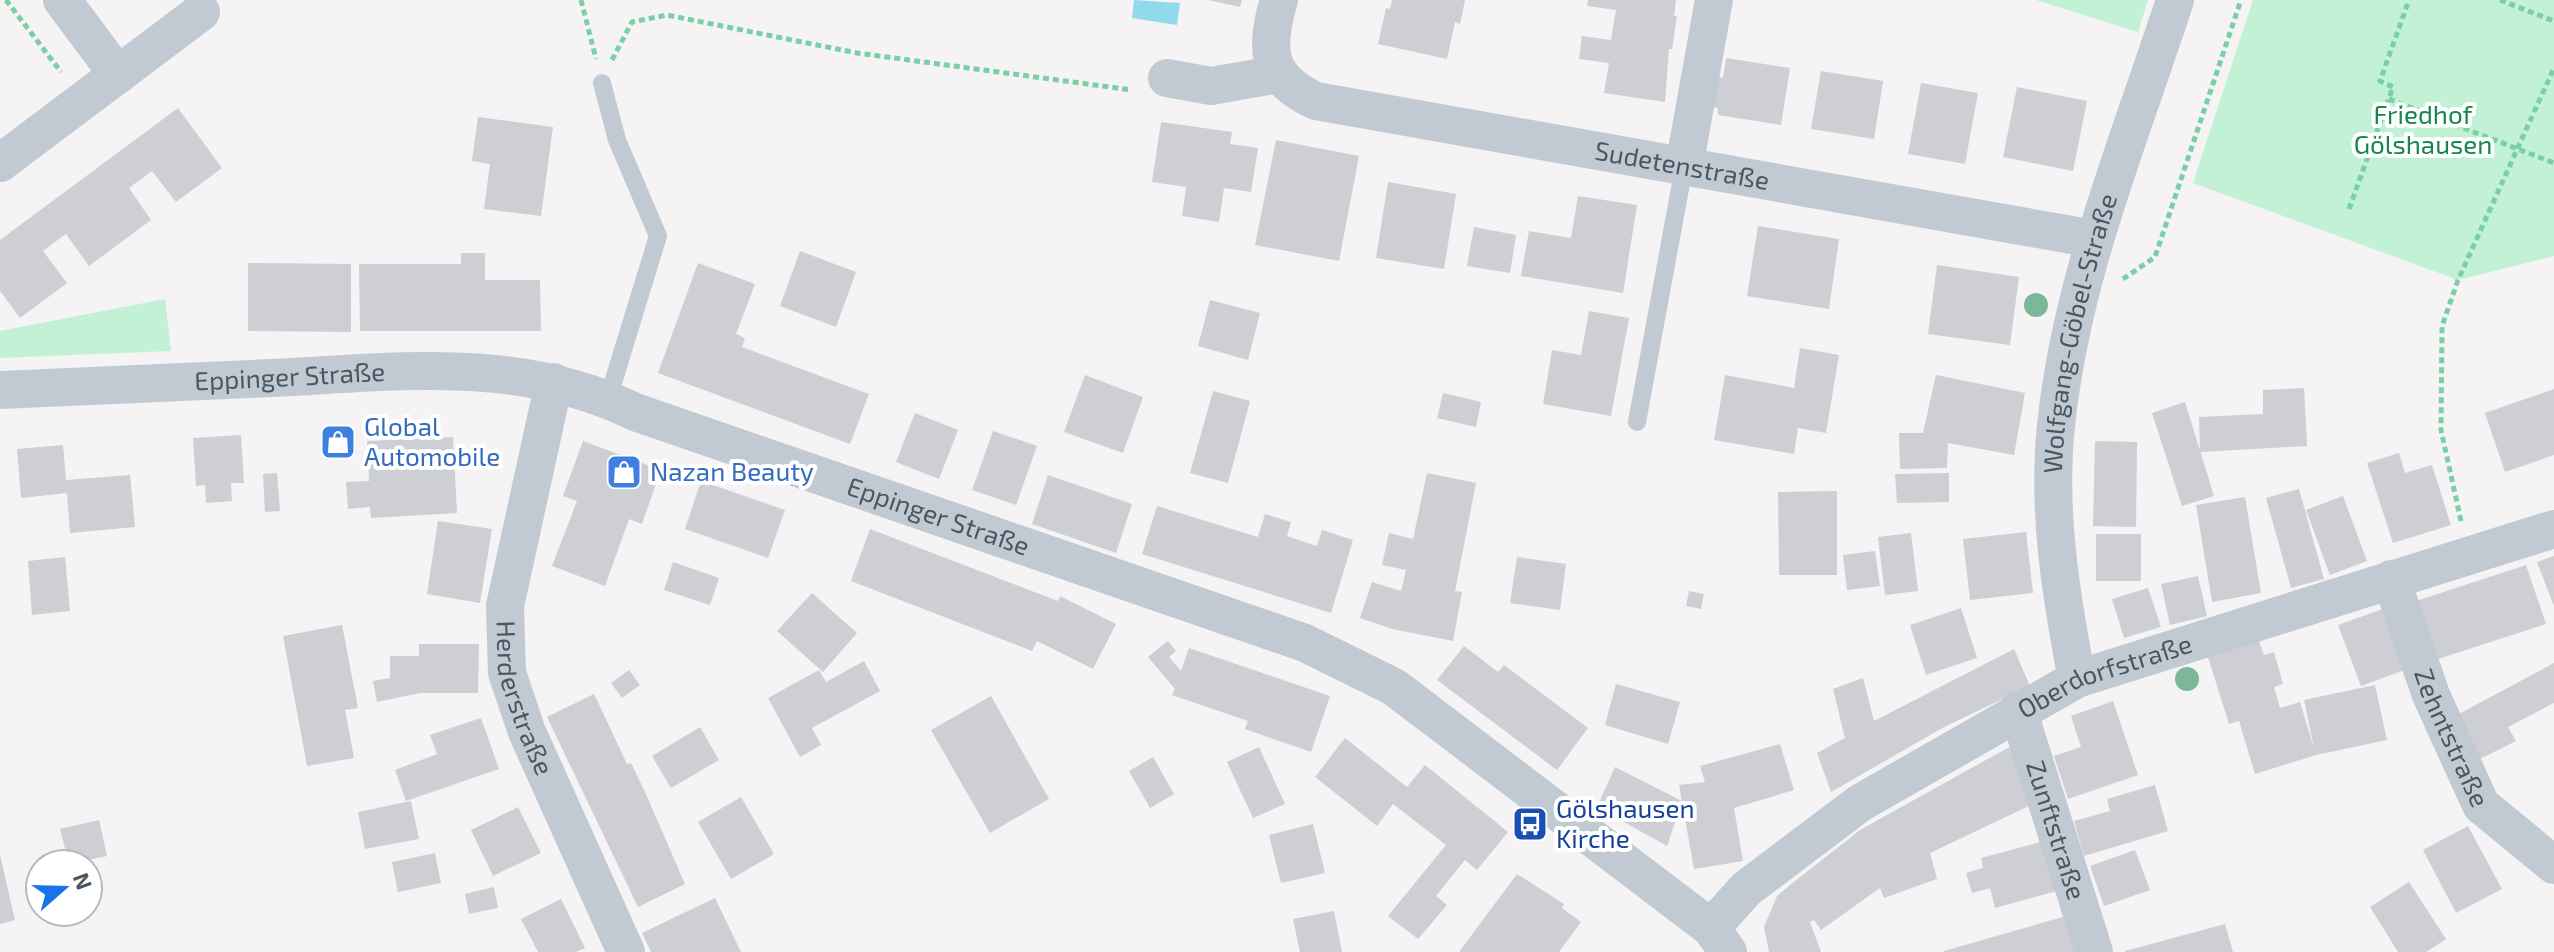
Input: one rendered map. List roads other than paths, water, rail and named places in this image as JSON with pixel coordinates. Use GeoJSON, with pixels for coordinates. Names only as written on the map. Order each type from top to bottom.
{"type":"FeatureCollection","features":[{"type":"Feature","properties":{"kind":"street"},"geometry":{"type":"LineString","coordinates":[[62,0],[118,75]]}},
{"type":"Feature","properties":{"kind":"street"},"geometry":{"type":"LineString","coordinates":[[1153,84],[1211,86],[1279,74],[1271,58],[1269,33],[1279,0]]}},
{"type":"Feature","properties":{"kind":"street"},"geometry":{"type":"LineString","coordinates":[[1684,167],[1714,0]]}},
{"type":"Feature","properties":{"kind":"street","name":"Wolfgang-Göbel-Straße"},"geometry":{"type":"LineString","coordinates":[[2077,679],[2062,602],[2054,506],[2056,427],[2094,239],[2175,0]]}},
{"type":"Feature","properties":{"kind":"street"},"geometry":{"type":"LineString","coordinates":[[0,163],[201,12]]}},
{"type":"Feature","properties":{"kind":"street","name":"Sudetenstraße"},"geometry":{"type":"LineString","coordinates":[[1279,74],[1294,91],[1316,101],[2094,239]]}},
{"type":"Feature","properties":{"kind":"street","name":"Eppinger Straße"},"geometry":{"type":"LineString","coordinates":[[0,390],[465,369],[554,382],[608,399],[635,412],[1305,643],[1375,676],[1720,940]]}},
{"type":"Feature","properties":{"kind":"street","name":"Herderstraße"},"geometry":{"type":"LineString","coordinates":[[554,382],[505,606],[507,673],[527,732],[626,952]]}},
{"type":"Feature","properties":{"kind":"street","name":"Oberdorfstraße"},"geometry":{"type":"LineString","coordinates":[[1720,940],[1746,889],[1860,803],[2077,679],[2554,529]]}},
{"type":"Feature","properties":{"kind":"street","name":"Zehntstraße"},"geometry":{"type":"LineString","coordinates":[[2391,579],[2431,695],[2481,805],[2554,865]]}},
{"type":"Feature","properties":{"kind":"street","name":"Zunftstraße"},"geometry":{"type":"LineString","coordinates":[[2018,710],[2094,952]]}},
{"type":"Feature","properties":{"kind":"lane"},"geometry":{"type":"LineString","coordinates":[[602,83],[617,140],[658,236],[608,399]]}},
{"type":"Feature","properties":{"kind":"lane"},"geometry":{"type":"LineString","coordinates":[[1637,422],[1684,167]]}},
{"type":"Feature","properties":{"kind":"water"},"geometry":{"type":"Polygon","coordinates":[[[1134,0],[1180,3],[1177,25],[1132,18],[1134,0]]]}},
{"type":"Feature","properties":{"kind":"place","name":"Global Automobile"},"geometry":{"type":"Point","coordinates":[338,442]}},
{"type":"Feature","properties":{"kind":"place","name":"Nazan Beauty"},"geometry":{"type":"Point","coordinates":[624,472]}},
{"type":"Feature","properties":{"kind":"place","name":"Gölshausen Kirche"},"geometry":{"type":"Point","coordinates":[1530,824]}},
{"type":"Feature","properties":{"kind":"park label","name":"Friedhof Gölshausen"},"geometry":{"type":"Point","coordinates":[2423,130]}}]}
